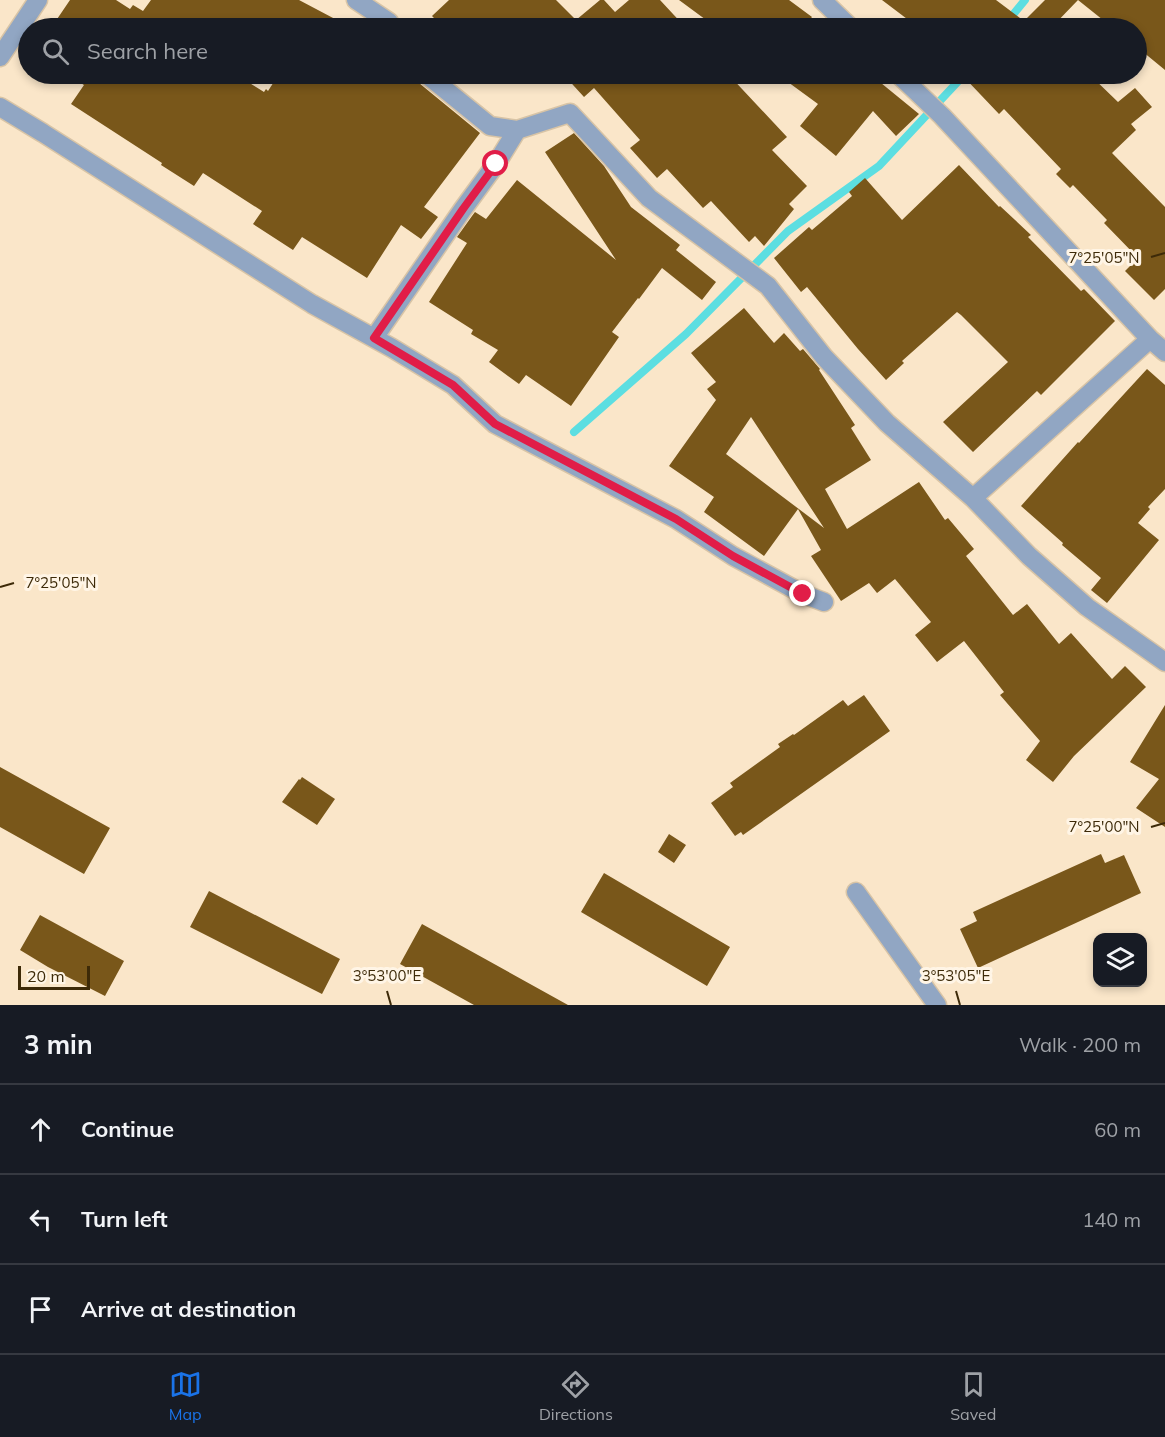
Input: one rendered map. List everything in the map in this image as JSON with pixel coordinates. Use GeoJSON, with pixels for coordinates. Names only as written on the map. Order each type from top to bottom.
{"type":"FeatureCollection","features":[{"type":"Feature","properties":{"kind":"street"},"geometry":{"type":"LineString","coordinates":[[26,18],[38,0]]}},
{"type":"Feature","properties":{"kind":"street"},"geometry":{"type":"LineString","coordinates":[[356,0],[383,18]]}},
{"type":"Feature","properties":{"kind":"street"},"geometry":{"type":"LineString","coordinates":[[822,0],[841,18]]}},
{"type":"Feature","properties":{"kind":"street"},"geometry":{"type":"LineString","coordinates":[[0,57],[18,30]]}},
{"type":"Feature","properties":{"kind":"street"},"geometry":{"type":"LineString","coordinates":[[438,84],[490,126],[516,130],[570,112],[649,198],[768,286],[824,357],[887,423],[973,498],[1029,556],[1087,607],[1165,662]]}},
{"type":"Feature","properties":{"kind":"street"},"geometry":{"type":"LineString","coordinates":[[908,84],[942,116],[1150,339],[1165,352]]}},
{"type":"Feature","properties":{"kind":"street"},"geometry":{"type":"LineString","coordinates":[[0,107],[312,304],[453,385],[495,424],[676,519],[733,556],[824,603]]}},
{"type":"Feature","properties":{"kind":"street"},"geometry":{"type":"LineString","coordinates":[[374,338],[496,164],[516,130]]}},
{"type":"Feature","properties":{"kind":"street"},"geometry":{"type":"LineString","coordinates":[[973,498],[1150,339]]}},
{"type":"Feature","properties":{"kind":"street"},"geometry":{"type":"LineString","coordinates":[[856,892],[937,1005]]}},
{"type":"Feature","properties":{"kind":"building"},"geometry":{"type":"Polygon","coordinates":[[[70,0],[116,0],[130,9],[133,5],[143,11],[151,0],[299,0],[333,18],[58,18],[70,0]]]}},
{"type":"Feature","properties":{"kind":"building"},"geometry":{"type":"Polygon","coordinates":[[[449,0],[556,0],[574,18],[434,18],[432,16],[449,0]]]}},
{"type":"Feature","properties":{"kind":"building"},"geometry":{"type":"Polygon","coordinates":[[[600,0],[604,0],[615,12],[629,0],[660,0],[677,18],[578,18],[600,0]]]}},
{"type":"Feature","properties":{"kind":"building"},"geometry":{"type":"Polygon","coordinates":[[[679,0],[789,0],[812,17],[811,18],[703,18],[679,0]]]}},
{"type":"Feature","properties":{"kind":"building"},"geometry":{"type":"Polygon","coordinates":[[[882,0],[996,0],[1020,18],[906,18],[882,0]]]}},
{"type":"Feature","properties":{"kind":"building"},"geometry":{"type":"Polygon","coordinates":[[[1045,0],[1078,0],[1061,18],[1027,18],[1045,0]]]}},
{"type":"Feature","properties":{"kind":"building"},"geometry":{"type":"Polygon","coordinates":[[[1078,0],[1165,0],[1165,70],[1147,55],[1147,18],[1100,18],[1078,0]]]}},
{"type":"Feature","properties":{"kind":"building"},"geometry":{"type":"Polygon","coordinates":[[[82,84],[251,84],[264,92],[266,89],[268,91],[273,84],[420,84],[480,133],[424,207],[438,217],[421,239],[401,225],[367,278],[302,237],[293,250],[253,224],[262,211],[203,173],[194,186],[71,104],[84,85],[82,84]]]}},
{"type":"Feature","properties":{"kind":"building"},"geometry":{"type":"Polygon","coordinates":[[[572,84],[737,84],[787,137],[772,150],[807,186],[789,204],[794,209],[764,246],[755,236],[749,242],[711,201],[703,208],[667,169],[657,178],[630,148],[640,140],[594,88],[584,97],[572,84]]]}},
{"type":"Feature","properties":{"kind":"building"},"geometry":{"type":"Polygon","coordinates":[[[791,84],[882,84],[919,114],[896,136],[873,111],[836,156],[800,126],[818,104],[791,84]]]}},
{"type":"Feature","properties":{"kind":"building"},"geometry":{"type":"Polygon","coordinates":[[[970,84],[1099,84],[1118,102],[1135,88],[1152,107],[1131,124],[1136,130],[1112,153],[1165,207],[1165,289],[1154,300],[1125,271],[1138,258],[1104,223],[1107,220],[1073,185],[1070,188],[1056,174],[1061,169],[1004,109],[999,114],[970,84]]]}},
{"type":"Feature","properties":{"kind":"building"},"geometry":{"type":"Polygon","coordinates":[[[574,133],[604,166],[631,207],[680,245],[676,250],[716,282],[702,300],[662,268],[612,332],[619,337],[571,406],[526,375],[519,384],[489,362],[498,350],[471,334],[473,330],[429,302],[467,243],[457,237],[472,216],[475,212],[486,219],[517,180],[616,260],[545,152],[574,133]]]}},
{"type":"Feature","properties":{"kind":"building"},"geometry":{"type":"Polygon","coordinates":[[[959,165],[999,207],[1031,235],[1028,237],[1081,291],[1084,289],[1115,321],[1041,395],[1037,391],[973,452],[943,422],[1008,362],[961,315],[957,312],[902,361],[904,363],[886,380],[807,287],[801,292],[774,258],[809,227],[812,230],[852,196],[849,192],[865,178],[902,220],[959,165]]]}},
{"type":"Feature","properties":{"kind":"building"},"geometry":{"type":"Polygon","coordinates":[[[744,308],[774,343],[784,333],[800,351],[803,349],[820,369],[855,425],[851,428],[871,460],[825,489],[847,529],[919,482],[945,520],[948,518],[974,549],[966,556],[1013,615],[1027,604],[1059,644],[1071,633],[1112,679],[1125,666],[1146,687],[1074,756],[1053,782],[1026,760],[1040,741],[1000,695],[1004,692],[964,641],[937,662],[915,635],[931,622],[895,579],[877,593],[869,583],[841,601],[811,556],[821,550],[798,509],[764,556],[704,512],[714,497],[669,466],[716,400],[707,389],[716,382],[691,353],[744,308]],[[751,417],[726,454],[824,528],[751,417]]]}},
{"type":"Feature","properties":{"kind":"building"},"geometry":{"type":"Polygon","coordinates":[[[1147,369],[1165,385],[1165,489],[1148,507],[1150,509],[1138,523],[1159,540],[1107,603],[1091,590],[1101,578],[1021,506],[1147,369]]]}},
{"type":"Feature","properties":{"kind":"building"},"geometry":{"type":"Polygon","coordinates":[[[864,695],[890,731],[743,835],[741,832],[735,836],[711,803],[733,787],[730,783],[780,747],[778,744],[843,700],[848,706],[864,695]]]}},
{"type":"Feature","properties":{"kind":"building"},"geometry":{"type":"Polygon","coordinates":[[[1165,705],[1165,827],[1136,808],[1159,779],[1130,762],[1165,705]]]}},
{"type":"Feature","properties":{"kind":"building"},"geometry":{"type":"Polygon","coordinates":[[[0,767],[110,828],[84,874],[0,827],[0,767]]]}},
{"type":"Feature","properties":{"kind":"building"},"geometry":{"type":"Polygon","coordinates":[[[302,777],[335,799],[317,825],[282,802],[302,777]]]}},
{"type":"Feature","properties":{"kind":"building"},"geometry":{"type":"Polygon","coordinates":[[[669,834],[686,845],[674,863],[658,852],[669,834]]]}},
{"type":"Feature","properties":{"kind":"building"},"geometry":{"type":"Polygon","coordinates":[[[1101,854],[1105,863],[1124,855],[1141,893],[978,968],[960,929],[977,921],[973,912],[1101,854]]]}},
{"type":"Feature","properties":{"kind":"building"},"geometry":{"type":"Polygon","coordinates":[[[604,873],[730,947],[707,986],[581,912],[604,873]]]}},
{"type":"Feature","properties":{"kind":"building"},"geometry":{"type":"Polygon","coordinates":[[[209,891],[340,959],[322,994],[190,927],[209,891]]]}},
{"type":"Feature","properties":{"kind":"building"},"geometry":{"type":"Polygon","coordinates":[[[40,915],[124,961],[105,996],[20,950],[40,915]]]}},
{"type":"Feature","properties":{"kind":"building"},"geometry":{"type":"Polygon","coordinates":[[[422,924],[568,1005],[474,1005],[400,964],[422,924]]]}},
{"type":"Feature","properties":{"kind":"waterway"},"geometry":{"type":"LineString","coordinates":[[1010,18],[1025,0]]}},
{"type":"Feature","properties":{"kind":"waterway"},"geometry":{"type":"LineString","coordinates":[[574,432],[686,334],[788,231],[879,166],[956,84]]}},
{"type":"Feature","properties":{"kind":"route"},"geometry":{"type":"LineString","coordinates":[[496,164],[374,338],[453,385],[495,424],[676,519],[733,556],[803,594]]}}]}
